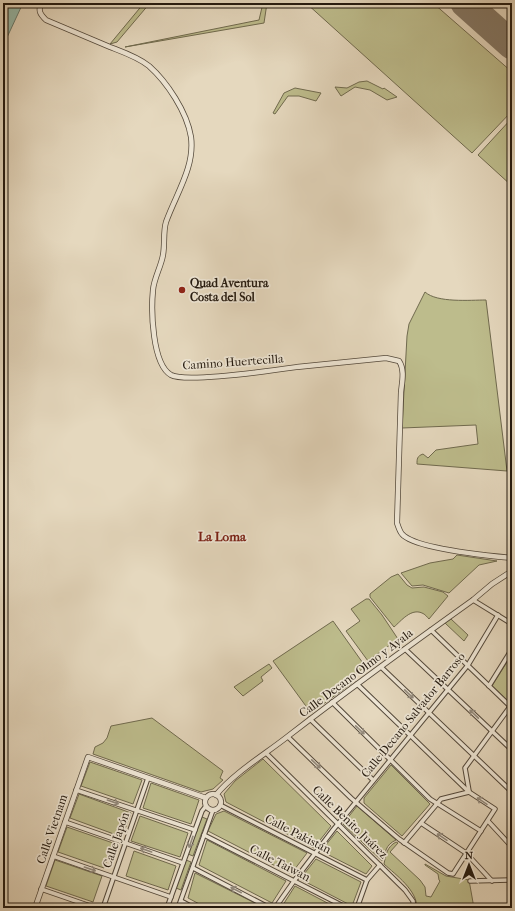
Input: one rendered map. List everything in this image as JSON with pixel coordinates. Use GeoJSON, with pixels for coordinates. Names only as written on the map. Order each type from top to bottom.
{"type":"FeatureCollection","features":[{"type":"Feature","properties":{"kind":"street","name":"Camino Huertecilla"},"geometry":{"type":"LineString","coordinates":[[41,3],[39,9],[40,14],[46,20],[128,54],[148,66],[167,87],[182,109],[191,136],[191,156],[186,175],[166,224],[163,254],[153,289],[152,320],[155,342],[160,360],[165,369],[172,376],[184,378],[221,376],[386,358],[399,361],[403,366],[403,372],[401,392],[397,523],[402,534],[416,542],[456,551],[512,558]]}},
{"type":"Feature","properties":{"kind":"street","name":"Calle Decano Olmo y Ayala"},"geometry":{"type":"LineString","coordinates":[[216,795],[222,788],[332,702],[473,600],[492,584],[512,571]]}},
{"type":"Feature","properties":{"kind":"street"},"geometry":{"type":"LineString","coordinates":[[473,600],[512,624]]}},
{"type":"Feature","properties":{"kind":"street","name":"Calle Decano Salvador Barroso"},"geometry":{"type":"LineString","coordinates":[[275,908],[314,853],[468,665],[498,615]]}},
{"type":"Feature","properties":{"kind":"street"},"geometry":{"type":"LineString","coordinates":[[431,630],[511,706],[465,768],[469,792]]}},
{"type":"Feature","properties":{"kind":"street"},"geometry":{"type":"LineString","coordinates":[[405,649],[512,750]]}},
{"type":"Feature","properties":{"kind":"street"},"geometry":{"type":"LineString","coordinates":[[489,686],[512,649]]}},
{"type":"Feature","properties":{"kind":"street"},"geometry":{"type":"LineString","coordinates":[[381,667],[512,792]]}},
{"type":"Feature","properties":{"kind":"street"},"geometry":{"type":"LineString","coordinates":[[288,736],[356,802],[404,843],[448,873],[453,874],[495,810],[469,792],[357,684]]}},
{"type":"Feature","properties":{"kind":"street"},"geometry":{"type":"LineString","coordinates":[[332,702],[430,799],[481,831]]}},
{"type":"Feature","properties":{"kind":"street"},"geometry":{"type":"LineString","coordinates":[[310,719],[373,780]]}},
{"type":"Feature","properties":{"kind":"street","name":"Calle Benito Juárez"},"geometry":{"type":"LineString","coordinates":[[266,753],[405,890],[413,901],[414,908]]}},
{"type":"Feature","properties":{"kind":"street","name":"Calle Vietnam"},"geometry":{"type":"LineString","coordinates":[[35,908],[88,757],[148,778]]}},
{"type":"Feature","properties":{"kind":"street"},"geometry":{"type":"LineString","coordinates":[[148,778],[206,798],[211,795],[216,795],[220,799],[220,805],[216,810],[213,810],[178,908]]}},
{"type":"Feature","properties":{"kind":"street","name":"Calle Japón"},"geometry":{"type":"LineString","coordinates":[[102,908],[148,778]]}},
{"type":"Feature","properties":{"kind":"street"},"geometry":{"type":"LineString","coordinates":[[76,790],[195,830]]}},
{"type":"Feature","properties":{"kind":"street"},"geometry":{"type":"LineString","coordinates":[[404,843],[441,799],[469,792]]}},
{"type":"Feature","properties":{"kind":"street"},"geometry":{"type":"LineString","coordinates":[[167,908],[202,811],[206,806],[206,798]]}},
{"type":"Feature","properties":{"kind":"street","name":"Calle Pakistán"},"geometry":{"type":"LineString","coordinates":[[220,805],[367,880]]}},
{"type":"Feature","properties":{"kind":"street"},"geometry":{"type":"LineString","coordinates":[[206,806],[210,810],[213,810]]}},
{"type":"Feature","properties":{"kind":"street"},"geometry":{"type":"LineString","coordinates":[[488,821],[512,847]]}},
{"type":"Feature","properties":{"kind":"street"},"geometry":{"type":"LineString","coordinates":[[65,822],[183,863]]}},
{"type":"Feature","properties":{"kind":"street"},"geometry":{"type":"LineString","coordinates":[[421,823],[466,853],[492,881]]}},
{"type":"Feature","properties":{"kind":"street","name":"Calle Taiwan"},"geometry":{"type":"LineString","coordinates":[[204,835],[347,908]]}},
{"type":"Feature","properties":{"kind":"street"},"geometry":{"type":"LineString","coordinates":[[53,856],[171,897]]}},
{"type":"Feature","properties":{"kind":"street"},"geometry":{"type":"LineString","coordinates":[[357,908],[367,880],[380,865]]}},
{"type":"Feature","properties":{"kind":"street"},"geometry":{"type":"LineString","coordinates":[[193,868],[270,908]]}},
{"type":"Feature","properties":{"kind":"street"},"geometry":{"type":"LineString","coordinates":[[470,881],[512,880]]}},
{"type":"Feature","properties":{"kind":"street"},"geometry":{"type":"LineString","coordinates":[[42,889],[96,908]]}},
{"type":"Feature","properties":{"kind":"street"},"geometry":{"type":"LineString","coordinates":[[181,901],[194,908]]}},
{"type":"Feature","properties":{"kind":"shaded area"},"geometry":{"type":"Polygon","coordinates":[[[3,3],[23,3],[3,46],[3,3]]]}},
{"type":"Feature","properties":{"kind":"shaded area"},"geometry":{"type":"Polygon","coordinates":[[[144,3],[150,3],[117,42],[110,44],[144,3]]]}},
{"type":"Feature","properties":{"kind":"shaded area"},"geometry":{"type":"Polygon","coordinates":[[[263,3],[267,3],[264,23],[125,47],[259,20],[263,3]]]}},
{"type":"Feature","properties":{"kind":"shaded area"},"geometry":{"type":"Polygon","coordinates":[[[306,3],[433,3],[512,72],[512,111],[472,153],[306,3]]]}},
{"type":"Feature","properties":{"kind":"shaded area"},"geometry":{"type":"Polygon","coordinates":[[[367,81],[383,89],[384,88],[397,97],[387,100],[370,90],[355,87],[341,96],[335,87],[347,88],[359,82],[367,81]]]}},
{"type":"Feature","properties":{"kind":"shaded area"},"geometry":{"type":"Polygon","coordinates":[[[295,88],[321,93],[316,101],[299,96],[288,96],[275,114],[273,113],[284,93],[295,88]]]}},
{"type":"Feature","properties":{"kind":"shaded area"},"geometry":{"type":"Polygon","coordinates":[[[512,118],[512,186],[478,155],[512,118]]]}},
{"type":"Feature","properties":{"kind":"shaded area"},"geometry":{"type":"Polygon","coordinates":[[[425,292],[430,296],[437,298],[486,300],[507,471],[417,464],[418,458],[423,454],[428,458],[436,450],[478,444],[476,425],[402,428],[409,324],[425,292]]]}},
{"type":"Feature","properties":{"kind":"shaded area"},"geometry":{"type":"Polygon","coordinates":[[[457,555],[497,561],[479,565],[449,593],[423,585],[412,586],[401,573],[430,563],[453,559],[457,555]]]}},
{"type":"Feature","properties":{"kind":"shaded area"},"geometry":{"type":"Polygon","coordinates":[[[398,574],[407,585],[412,588],[424,587],[443,592],[448,596],[429,619],[423,613],[414,612],[406,616],[394,627],[370,597],[370,594],[391,577],[398,574]]]}},
{"type":"Feature","properties":{"kind":"shaded area"},"geometry":{"type":"Polygon","coordinates":[[[366,599],[369,599],[382,615],[398,639],[368,661],[346,631],[360,621],[351,609],[366,599]]]}},
{"type":"Feature","properties":{"kind":"shaded area"},"geometry":{"type":"Polygon","coordinates":[[[451,619],[468,635],[464,641],[445,623],[451,619]]]}},
{"type":"Feature","properties":{"kind":"shaded area"},"geometry":{"type":"Polygon","coordinates":[[[333,621],[365,666],[352,678],[352,683],[311,713],[273,661],[333,621]]]}},
{"type":"Feature","properties":{"kind":"shaded area"},"geometry":{"type":"Polygon","coordinates":[[[512,654],[512,700],[510,703],[492,686],[512,654]]]}},
{"type":"Feature","properties":{"kind":"shaded area"},"geometry":{"type":"Polygon","coordinates":[[[269,664],[272,668],[261,677],[263,681],[243,696],[234,687],[269,664]]]}},
{"type":"Feature","properties":{"kind":"shaded area"},"geometry":{"type":"Polygon","coordinates":[[[152,718],[223,771],[220,778],[223,780],[213,789],[201,792],[93,754],[95,747],[103,743],[107,738],[111,726],[152,718]]]}},
{"type":"Feature","properties":{"kind":"shaded area"},"geometry":{"type":"Polygon","coordinates":[[[263,759],[331,826],[314,848],[226,802],[224,794],[235,781],[263,759]]]}},
{"type":"Feature","properties":{"kind":"shaded area"},"geometry":{"type":"Polygon","coordinates":[[[90,762],[142,780],[133,804],[81,786],[90,762]]]}},
{"type":"Feature","properties":{"kind":"shaded area"},"geometry":{"type":"Polygon","coordinates":[[[391,765],[430,804],[402,836],[364,803],[364,798],[391,765]]]}},
{"type":"Feature","properties":{"kind":"shaded area"},"geometry":{"type":"Polygon","coordinates":[[[151,783],[199,800],[191,824],[143,808],[151,783]]]}},
{"type":"Feature","properties":{"kind":"shaded area"},"geometry":{"type":"Polygon","coordinates":[[[79,794],[131,813],[122,837],[70,818],[79,794]]]}},
{"type":"Feature","properties":{"kind":"shaded area"},"geometry":{"type":"Polygon","coordinates":[[[357,806],[396,840],[388,846],[382,861],[343,824],[357,806]]]}},
{"type":"Feature","properties":{"kind":"shaded area"},"geometry":{"type":"Polygon","coordinates":[[[224,811],[307,853],[291,874],[208,831],[216,814],[224,811]]]}},
{"type":"Feature","properties":{"kind":"shaded area"},"geometry":{"type":"Polygon","coordinates":[[[140,816],[188,833],[180,857],[131,841],[140,816]]]}},
{"type":"Feature","properties":{"kind":"shaded area"},"geometry":{"type":"Polygon","coordinates":[[[202,817],[207,819],[193,856],[188,854],[202,817]]]}},
{"type":"Feature","properties":{"kind":"shaded area"},"geometry":{"type":"Polygon","coordinates":[[[67,827],[113,843],[104,868],[58,852],[67,827]]]}},
{"type":"Feature","properties":{"kind":"shaded area"},"geometry":{"type":"Polygon","coordinates":[[[337,831],[372,866],[366,874],[321,851],[337,831]]]}},
{"type":"Feature","properties":{"kind":"shaded area"},"geometry":{"type":"Polygon","coordinates":[[[207,840],[286,881],[272,903],[199,865],[207,840]]]}},
{"type":"Feature","properties":{"kind":"shaded area"},"geometry":{"type":"Polygon","coordinates":[[[396,842],[398,843],[390,852],[420,880],[425,887],[426,896],[431,897],[440,881],[438,874],[425,864],[446,876],[469,880],[474,908],[427,908],[424,906],[423,908],[417,908],[414,895],[410,889],[384,864],[386,854],[396,842]]]}},
{"type":"Feature","properties":{"kind":"shaded area"},"geometry":{"type":"Polygon","coordinates":[[[134,851],[176,866],[168,890],[126,876],[134,851]]]}},
{"type":"Feature","properties":{"kind":"shaded area"},"geometry":{"type":"Polygon","coordinates":[[[316,859],[361,882],[352,906],[300,879],[316,859]]]}},
{"type":"Feature","properties":{"kind":"shaded area"},"geometry":{"type":"Polygon","coordinates":[[[55,860],[102,876],[93,902],[46,886],[55,860]]]}},
{"type":"Feature","properties":{"kind":"shaded area"},"geometry":{"type":"Polygon","coordinates":[[[186,860],[191,862],[181,890],[176,888],[186,860]]]}},
{"type":"Feature","properties":{"kind":"shaded area"},"geometry":{"type":"Polygon","coordinates":[[[195,873],[265,908],[207,908],[188,898],[195,873]]]}},
{"type":"Feature","properties":{"kind":"shaded area"},"geometry":{"type":"Polygon","coordinates":[[[295,886],[337,908],[281,908],[295,886]]]}},
{"type":"Feature","properties":{"kind":"runway"},"geometry":{"type":"LineString","coordinates":[[465,3],[512,45]]}},
{"type":"Feature","properties":{"kind":"place","name":"Quad Aventura Costa del Sol"},"geometry":{"type":"Point","coordinates":[182,290]}},
{"type":"Feature","properties":{"kind":"district","name":"La Loma"},"geometry":{"type":"Point","coordinates":[222,536]}}]}
